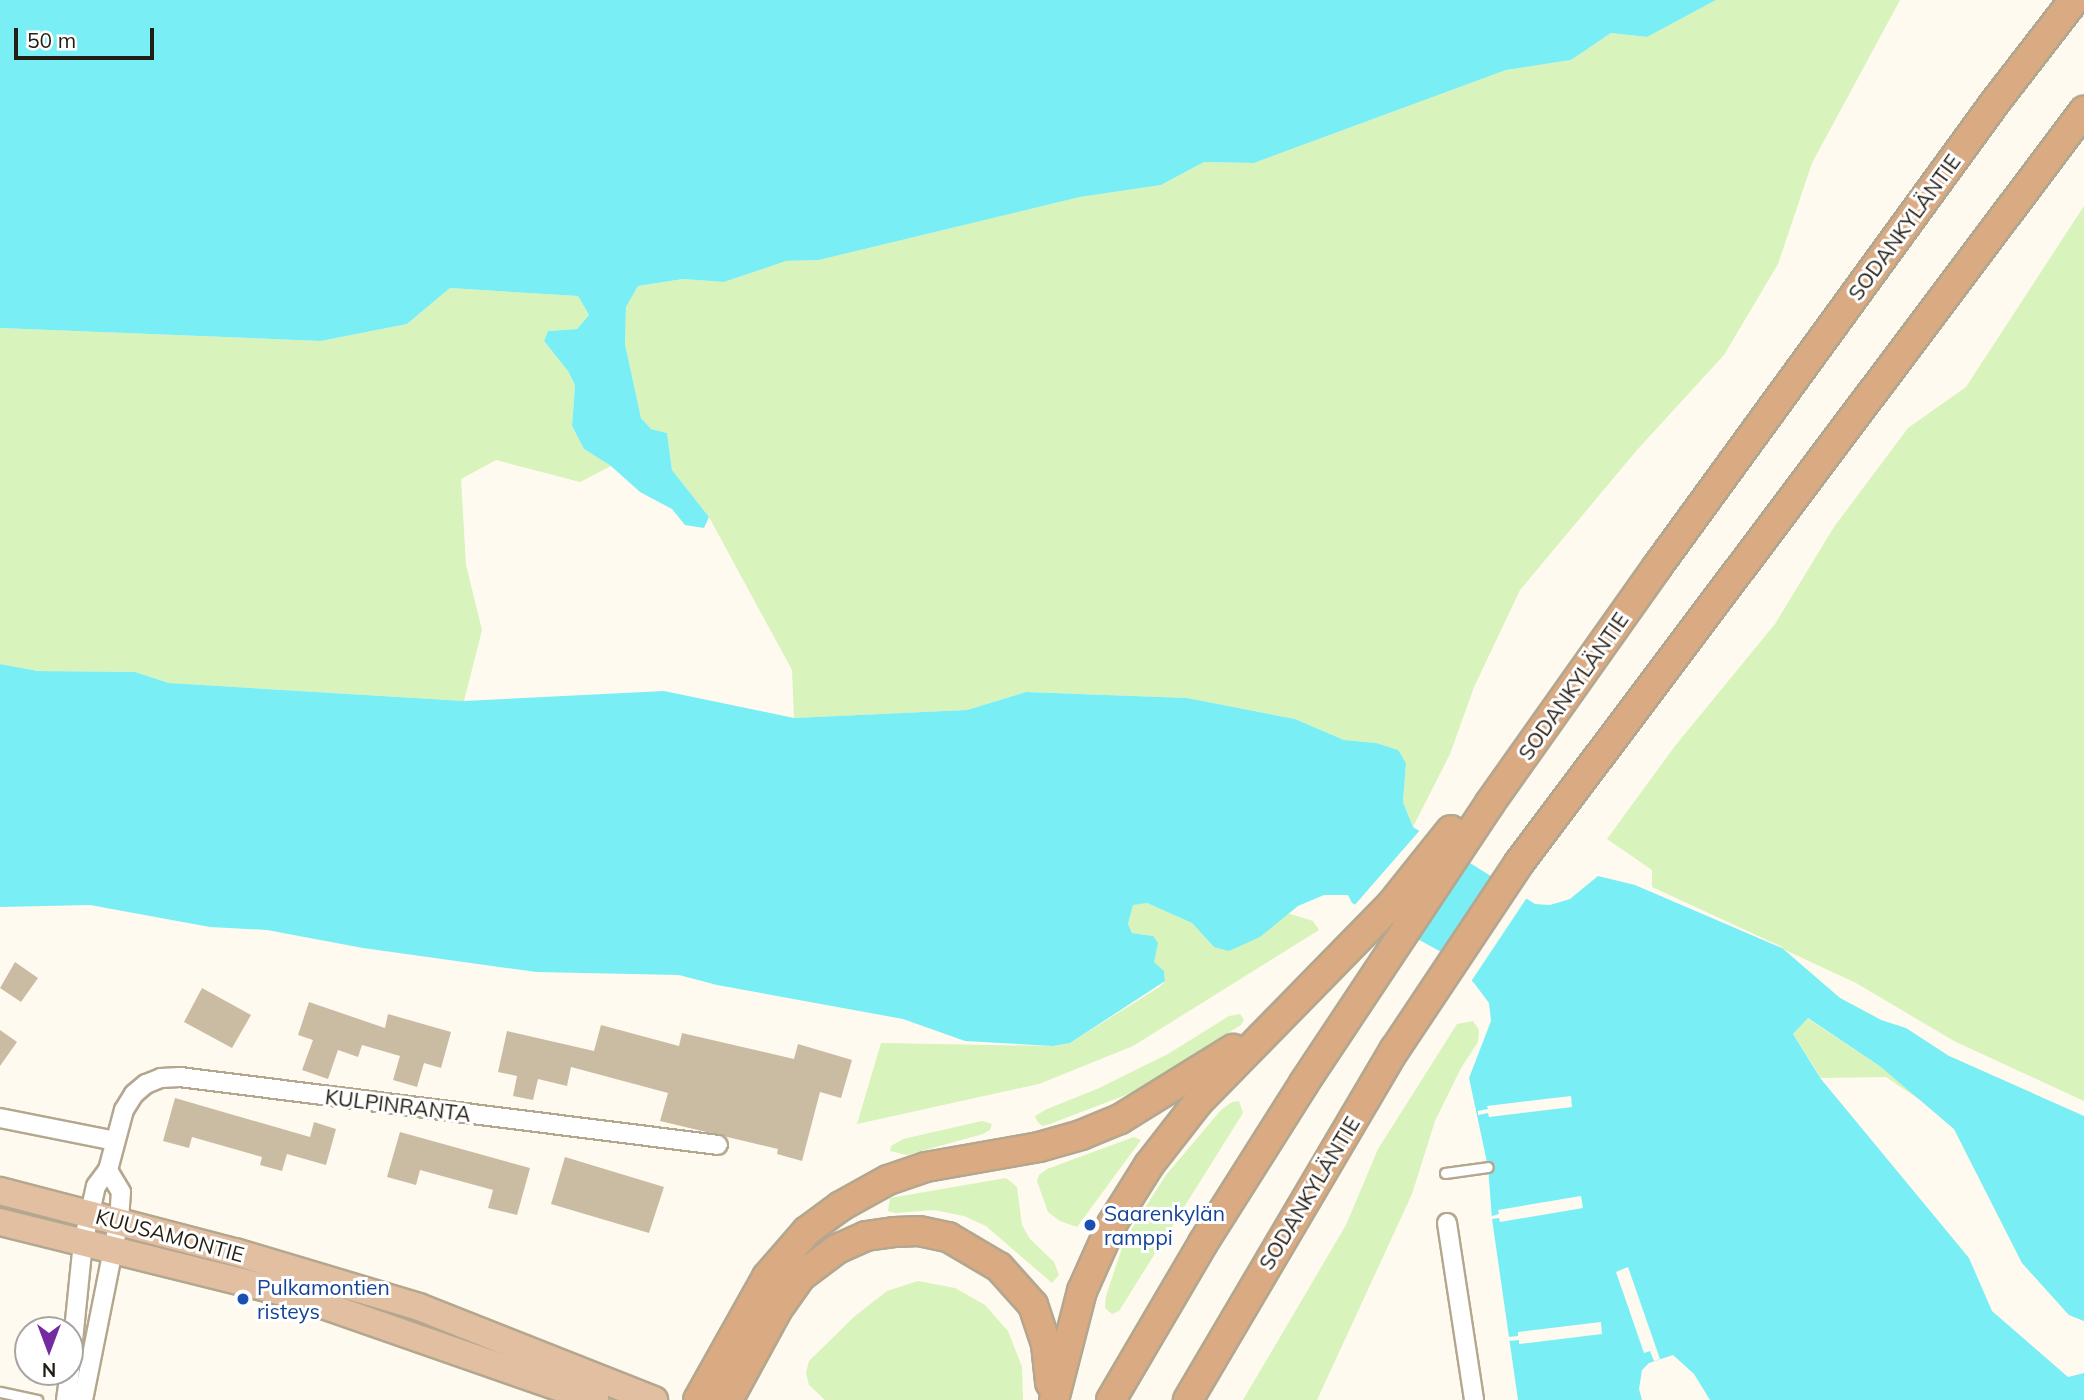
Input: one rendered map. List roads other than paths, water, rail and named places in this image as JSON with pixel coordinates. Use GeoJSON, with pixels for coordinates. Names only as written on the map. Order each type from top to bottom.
{"type":"FeatureCollection","features":[{"type":"Feature","properties":{"kind":"highway","name":"SODANKYLÄNTIE"},"geometry":{"type":"LineString","coordinates":[[1457,836],[1460,817],[1490,803],[1689,522],[1996,101],[2074,0]]}},
{"type":"Feature","properties":{"kind":"highway","name":"SODANKYLÄNTIE"},"geometry":{"type":"LineString","coordinates":[[1188,1400],[1290,1223],[1430,996],[1519,863],[2084,111]]}},
{"type":"Feature","properties":{"kind":"highway"},"geometry":{"type":"LineString","coordinates":[[1053,1400],[1082,1290],[1112,1224],[1149,1165],[1198,1102],[1457,836]]}},
{"type":"Feature","properties":{"kind":"highway"},"geometry":{"type":"LineString","coordinates":[[1111,1400],[1203,1243],[1385,960],[1457,836]]}},
{"type":"Feature","properties":{"kind":"highway"},"geometry":{"type":"LineString","coordinates":[[698,1400],[767,1277],[807,1231],[841,1206],[888,1180],[926,1167],[1039,1147],[1120,1119],[1274,1023]]}},
{"type":"Feature","properties":{"kind":"highway"},"geometry":{"type":"LineString","coordinates":[[728,1400],[763,1334],[801,1276],[837,1249],[866,1236],[919,1231],[948,1237],[974,1250],[999,1267],[1018,1285],[1032,1305],[1044,1337],[1053,1400]]}},
{"type":"Feature","properties":{"kind":"main road","name":"KUUSAMONTIE"},"geometry":{"type":"LineString","coordinates":[[0,1191],[119,1220],[419,1307],[654,1400]]}},
{"type":"Feature","properties":{"kind":"main road","name":"KUUSAMONTIE"},"geometry":{"type":"LineString","coordinates":[[0,1222],[294,1295],[595,1400]]}},
{"type":"Feature","properties":{"kind":"street","name":"KULPINRANTA"},"geometry":{"type":"LineString","coordinates":[[76,1316],[83,1243],[96,1186],[108,1170],[124,1110],[134,1094],[146,1084],[161,1078],[180,1077],[718,1145]]}},
{"type":"Feature","properties":{"kind":"street"},"geometry":{"type":"LineString","coordinates":[[0,1118],[115,1141]]}},
{"type":"Feature","properties":{"kind":"street"},"geometry":{"type":"LineString","coordinates":[[83,1400],[119,1220],[121,1192],[108,1170]]}},
{"type":"Feature","properties":{"kind":"street"},"geometry":{"type":"LineString","coordinates":[[1447,1223],[1474,1400]]}},
{"type":"Feature","properties":{"kind":"lane"},"geometry":{"type":"LineString","coordinates":[[1446,1173],[1488,1167]]}},
{"type":"Feature","properties":{"kind":"lane"},"geometry":{"type":"LineString","coordinates":[[0,1392],[37,1400]]}},
{"type":"Feature","properties":{"kind":"water"},"geometry":{"type":"Polygon","coordinates":[[[0,0],[1716,0],[1647,37],[1611,33],[1571,60],[1506,70],[1254,163],[1204,162],[1161,185],[1080,197],[819,260],[786,261],[724,282],[683,279],[638,286],[626,307],[625,344],[641,418],[651,429],[667,433],[672,470],[709,517],[704,528],[685,525],[672,509],[640,492],[611,466],[584,449],[572,426],[575,385],[568,371],[544,341],[548,331],[577,329],[589,315],[578,296],[450,288],[407,324],[321,341],[0,328],[0,0]]]}},
{"type":"Feature","properties":{"kind":"water"},"geometry":{"type":"Polygon","coordinates":[[[0,664],[38,671],[135,672],[169,683],[464,701],[664,691],[794,718],[967,710],[1026,692],[1187,698],[1295,719],[1344,740],[1376,743],[1398,750],[1406,763],[1403,802],[1413,827],[1535,904],[1550,905],[1570,899],[1598,876],[1635,885],[1782,948],[1840,998],[1881,1020],[1906,1028],[1949,1056],[2084,1116],[2084,1321],[2069,1315],[2022,1263],[1954,1129],[1881,1067],[1808,1018],[1793,1034],[1821,1079],[1969,1258],[1992,1311],[2068,1377],[2084,1373],[2084,1400],[1710,1400],[1694,1374],[1673,1355],[1649,1363],[1642,1370],[1639,1389],[1642,1400],[1518,1400],[1492,1219],[1488,1167],[1469,1078],[1491,1021],[1489,1003],[1474,983],[1443,953],[1352,903],[1348,895],[1324,895],[1298,906],[1260,937],[1229,951],[1214,947],[1192,923],[1147,903],[1133,905],[1128,924],[1132,933],[1153,936],[1158,943],[1154,962],[1164,971],[1165,981],[1070,1043],[1053,1046],[965,1041],[903,1019],[717,985],[679,975],[536,972],[363,948],[267,930],[210,927],[90,905],[0,907],[0,664]]]}},
{"type":"Feature","properties":{"kind":"place","name":"Saarenkylän ramppi"},"geometry":{"type":"Point","coordinates":[1090,1225]}},
{"type":"Feature","properties":{"kind":"place","name":"Pulkamontien risteys"},"geometry":{"type":"Point","coordinates":[243,1299]}}]}
